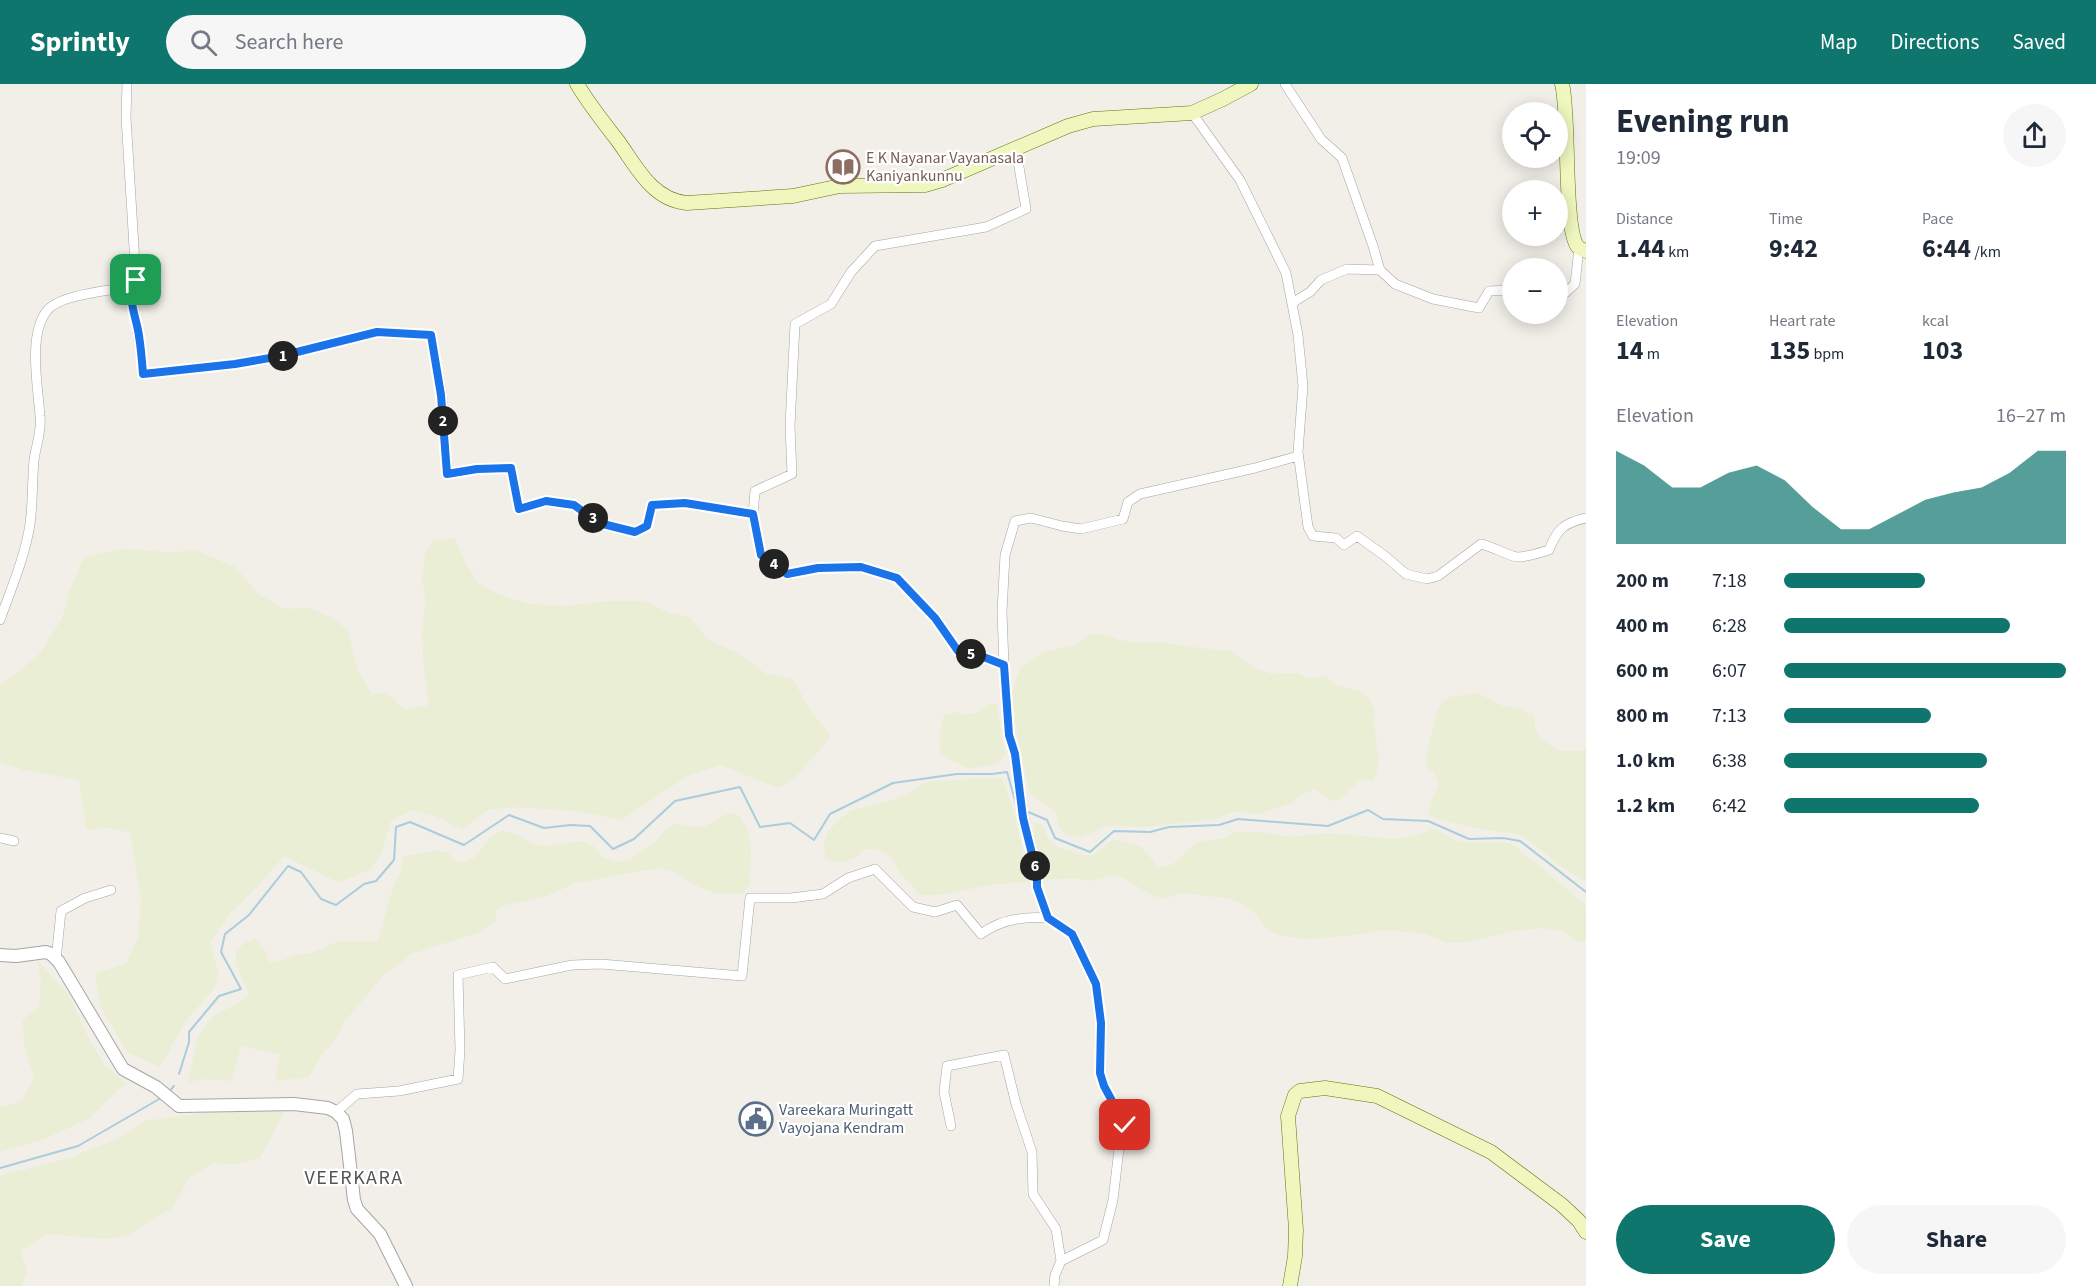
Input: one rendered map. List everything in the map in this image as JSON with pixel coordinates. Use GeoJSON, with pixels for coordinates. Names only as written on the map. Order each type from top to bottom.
{"type":"FeatureCollection","features":[{"type":"Feature","properties":{"kind":"main road"},"geometry":{"type":"LineString","coordinates":[[577,84],[634,166],[653,188],[675,202],[793,196],[840,186],[925,185],[942,180],[1068,126],[1093,119],[1192,112],[1251,84]]}},
{"type":"Feature","properties":{"kind":"main road"},"geometry":{"type":"LineString","coordinates":[[1562,84],[1573,237],[1582,249]]}},
{"type":"Feature","properties":{"kind":"main road"},"geometry":{"type":"LineString","coordinates":[[1290,1286],[1296,1230],[1288,1116],[1295,1095],[1300,1091],[1325,1088],[1377,1096],[1491,1152],[1562,1204],[1579,1221],[1586,1232]]}},
{"type":"Feature","properties":{"kind":"street"},"geometry":{"type":"LineString","coordinates":[[127,84],[126,117],[133,248],[137,273],[132,286],[133,308],[140,336],[143,374],[235,364],[281,356],[377,332],[431,335],[441,395],[447,474],[477,469],[511,468],[519,509],[546,501],[574,505],[599,523],[635,532],[647,526],[652,505],[685,503],[753,514]]}},
{"type":"Feature","properties":{"kind":"street"},"geometry":{"type":"LineString","coordinates":[[1285,84],[1321,139],[1342,158],[1374,246],[1380,270],[1395,284],[1433,300],[1479,308],[1489,291],[1502,290]]}},
{"type":"Feature","properties":{"kind":"street"},"geometry":{"type":"LineString","coordinates":[[1192,112],[1240,180],[1286,273],[1298,335],[1303,386],[1298,456],[1308,527],[1313,536],[1324,539],[1336,538],[1344,545],[1357,536],[1386,556],[1406,574],[1427,579],[1438,576],[1481,544],[1494,547],[1515,557],[1550,550],[1556,532],[1574,521],[1586,518]]}},
{"type":"Feature","properties":{"kind":"street"},"geometry":{"type":"LineString","coordinates":[[1004,665],[981,656],[958,651],[935,618],[897,578],[861,567],[818,568],[787,574],[761,555],[753,514],[755,491],[792,474],[790,426],[795,324],[831,304],[851,272],[875,246],[986,227],[1026,209],[1016,149]]}},
{"type":"Feature","properties":{"kind":"street"},"geometry":{"type":"LineString","coordinates":[[1568,290],[1575,284],[1582,249]]}},
{"type":"Feature","properties":{"kind":"street"},"geometry":{"type":"LineString","coordinates":[[1292,303],[1310,292],[1321,280],[1347,269],[1380,270]]}},
{"type":"Feature","properties":{"kind":"street"},"geometry":{"type":"LineString","coordinates":[[0,620],[20,564],[29,527],[35,450],[40,433],[35,371],[36,346],[41,323],[45,313],[51,307],[66,300],[132,286]]}},
{"type":"Feature","properties":{"kind":"street"},"geometry":{"type":"LineString","coordinates":[[1048,918],[1037,887],[1037,874],[1023,815],[1015,754],[1009,735],[1002,612],[1005,555],[1015,521],[1032,518],[1081,529],[1123,519],[1128,502],[1140,494],[1298,456]]}},
{"type":"Feature","properties":{"kind":"street"},"geometry":{"type":"LineString","coordinates":[[0,838],[14,841]]}},
{"type":"Feature","properties":{"kind":"street"},"geometry":{"type":"LineString","coordinates":[[336,1112],[357,1094],[399,1091],[458,1079],[460,1050],[458,975],[493,967],[505,979],[572,965],[601,964],[742,976],[750,898],[823,894],[848,878],[874,869],[913,907],[935,912],[957,905],[981,934],[993,926],[1029,916],[1048,918],[1072,934],[1096,984],[1101,1023],[1100,1073],[1104,1086],[1125,1125],[1119,1149],[1113,1200],[1103,1240],[1061,1261]]}},
{"type":"Feature","properties":{"kind":"street"},"geometry":{"type":"LineString","coordinates":[[56,960],[61,911],[85,898],[111,890]]}},
{"type":"Feature","properties":{"kind":"street"},"geometry":{"type":"LineString","coordinates":[[0,955],[16,956],[46,952],[51,954],[123,1069],[156,1087],[179,1106],[294,1104],[328,1108],[336,1112],[345,1125],[357,1209],[380,1234],[406,1286]]}},
{"type":"Feature","properties":{"kind":"street"},"geometry":{"type":"LineString","coordinates":[[951,1126],[944,1092],[947,1066],[1004,1055],[1016,1104],[1032,1152],[1033,1194],[1056,1229],[1061,1261],[1055,1275],[1054,1286]]}},
{"type":"Feature","properties":{"kind":"green space"},"geometry":{"type":"Polygon","coordinates":[[[455,539],[465,562],[479,584],[500,595],[527,604],[567,606],[608,601],[643,601],[668,612],[691,618],[707,639],[739,654],[766,674],[793,679],[809,709],[831,736],[797,776],[779,788],[720,765],[686,777],[621,820],[578,811],[513,807],[488,810],[462,829],[437,817],[412,810],[391,821],[382,851],[370,870],[338,882],[284,856],[230,913],[211,942],[218,973],[215,987],[185,1022],[160,1067],[128,1053],[101,1007],[95,973],[126,964],[138,938],[141,900],[130,833],[112,828],[86,829],[79,780],[24,770],[0,762],[0,685],[37,657],[62,619],[69,592],[84,557],[124,549],[166,552],[197,551],[235,567],[259,595],[285,609],[308,608],[329,616],[347,629],[358,670],[372,695],[386,692],[405,710],[429,705],[422,632],[426,601],[422,579],[425,554],[434,540],[455,539]]]}},
{"type":"Feature","properties":{"kind":"green space"},"geometry":{"type":"Polygon","coordinates":[[[1089,634],[1107,635],[1119,640],[1138,643],[1167,643],[1212,650],[1229,650],[1254,668],[1272,674],[1298,673],[1308,678],[1326,676],[1336,685],[1362,692],[1370,699],[1375,710],[1374,724],[1379,758],[1376,775],[1373,780],[1358,781],[1341,799],[1332,801],[1315,789],[1303,794],[1292,803],[1261,813],[1232,812],[1216,819],[1146,827],[1107,826],[1083,836],[1073,837],[1064,833],[1058,825],[1056,811],[1030,794],[1018,742],[1012,692],[1021,667],[1043,653],[1077,644],[1089,634]]]}},
{"type":"Feature","properties":{"kind":"green space"},"geometry":{"type":"Polygon","coordinates":[[[1478,693],[1502,706],[1518,709],[1534,716],[1535,728],[1542,740],[1559,751],[1582,751],[1586,747],[1586,882],[1521,835],[1471,827],[1428,816],[1439,784],[1434,773],[1426,767],[1427,750],[1438,710],[1443,701],[1450,697],[1478,693]]]}},
{"type":"Feature","properties":{"kind":"green space"},"geometry":{"type":"Polygon","coordinates":[[[989,704],[997,704],[1005,756],[997,763],[971,769],[946,758],[941,752],[939,734],[944,715],[957,712],[961,715],[980,712],[989,704]]]}},
{"type":"Feature","properties":{"kind":"green space"},"geometry":{"type":"Polygon","coordinates":[[[1002,778],[1013,807],[1029,882],[996,884],[938,895],[920,895],[900,873],[894,860],[875,849],[862,850],[859,856],[838,862],[825,859],[824,842],[829,830],[850,811],[896,799],[919,785],[933,781],[1002,778]]]}},
{"type":"Feature","properties":{"kind":"green space"},"geometry":{"type":"Polygon","coordinates":[[[731,812],[739,816],[747,828],[751,847],[750,884],[742,894],[715,893],[697,886],[675,872],[658,868],[576,883],[546,896],[502,906],[495,912],[497,921],[483,931],[411,954],[382,977],[345,1021],[333,1043],[320,1057],[309,1077],[275,1081],[280,1054],[241,1046],[231,1081],[206,1079],[188,1082],[198,1037],[206,1025],[214,1016],[249,994],[236,963],[236,952],[243,944],[255,939],[265,950],[268,962],[277,962],[311,953],[339,941],[378,941],[392,891],[401,871],[403,856],[434,851],[447,852],[456,861],[464,862],[474,858],[492,836],[502,831],[515,834],[533,844],[547,846],[583,841],[593,846],[604,858],[616,862],[630,860],[654,842],[667,828],[676,824],[696,828],[706,826],[731,812]]]}},
{"type":"Feature","properties":{"kind":"green space"},"geometry":{"type":"Polygon","coordinates":[[[1034,822],[1042,825],[1049,840],[1057,847],[1083,855],[1093,855],[1113,840],[1125,842],[1141,846],[1158,867],[1172,865],[1197,842],[1224,838],[1235,832],[1262,832],[1291,837],[1330,833],[1394,839],[1414,836],[1435,829],[1459,842],[1511,843],[1586,905],[1586,941],[1578,942],[1562,931],[1543,928],[1513,931],[1467,942],[1447,943],[1426,934],[1399,931],[1376,931],[1307,939],[1278,935],[1264,927],[1256,914],[1242,903],[1226,898],[1179,893],[1165,899],[1153,896],[1122,877],[1113,875],[1090,881],[1076,878],[1042,880],[1034,837],[1034,822]]]}},
{"type":"Feature","properties":{"kind":"green space"},"geometry":{"type":"Polygon","coordinates":[[[37,960],[69,995],[104,1065],[126,1083],[88,1119],[46,1138],[0,1152],[0,1106],[4,1107],[22,1101],[34,1077],[25,1049],[22,1020],[39,1008],[41,979],[37,960]]]}},
{"type":"Feature","properties":{"kind":"green space"},"geometry":{"type":"Polygon","coordinates":[[[286,1109],[260,1158],[236,1164],[214,1163],[190,1177],[172,1208],[130,1234],[108,1239],[46,1234],[20,1251],[27,1271],[21,1286],[0,1286],[0,1176],[70,1158],[119,1138],[144,1121],[224,1110],[286,1109]]]}},
{"type":"Feature","properties":{"kind":"waterway"},"geometry":{"type":"LineString","coordinates":[[179,1074],[189,1042],[189,1032],[219,996],[241,989],[221,952],[225,934],[249,915],[288,866],[301,872],[321,899],[336,905],[364,884],[376,881],[394,860],[396,827],[410,822],[464,845],[509,815],[544,828],[570,825],[590,826],[613,849],[634,839],[675,801],[740,787],[760,827],[790,823],[814,840],[830,814],[893,783],[957,774],[1007,772],[1017,807],[1020,808]]}},
{"type":"Feature","properties":{"kind":"waterway"},"geometry":{"type":"LineString","coordinates":[[1026,811],[1047,820],[1055,838],[1090,852],[1114,831],[1150,832],[1169,827],[1219,825],[1238,819],[1328,826],[1368,810],[1383,819],[1428,821],[1469,839],[1503,838],[1520,841],[1586,892]]}},
{"type":"Feature","properties":{"kind":"waterway"},"geometry":{"type":"LineString","coordinates":[[168,1093],[174,1086]]}},
{"type":"Feature","properties":{"kind":"waterway"},"geometry":{"type":"LineString","coordinates":[[0,1168],[78,1146],[161,1098]]}},
{"type":"Feature","properties":{"kind":"place","name":"E K Nayanar Vayanasala Kaniyankunnu"},"geometry":{"type":"Point","coordinates":[843,167]}},
{"type":"Feature","properties":{"kind":"place","name":"Vareekara Muringatt Vayojana Kendram"},"geometry":{"type":"Point","coordinates":[756,1119]}},
{"type":"Feature","properties":{"kind":"district","name":"VEERKARA"},"geometry":{"type":"Point","coordinates":[354,1178]}},
{"type":"Feature","properties":{"kind":"route"},"geometry":{"type":"LineString","coordinates":[[136,280],[132,286],[133,308],[140,336],[143,374],[235,364],[281,356],[377,332],[431,335],[441,395],[447,474],[477,469],[511,468],[519,509],[546,501],[574,505],[599,523],[635,532],[647,526],[652,505],[685,503],[753,514],[761,555],[787,574],[818,568],[861,567],[897,578],[935,618],[958,651],[981,656],[1004,665],[1009,735],[1015,754],[1023,818],[1037,874],[1037,887],[1048,918],[1062,925],[1072,934],[1096,984],[1101,1023],[1100,1073],[1104,1086],[1125,1125]]}}]}
